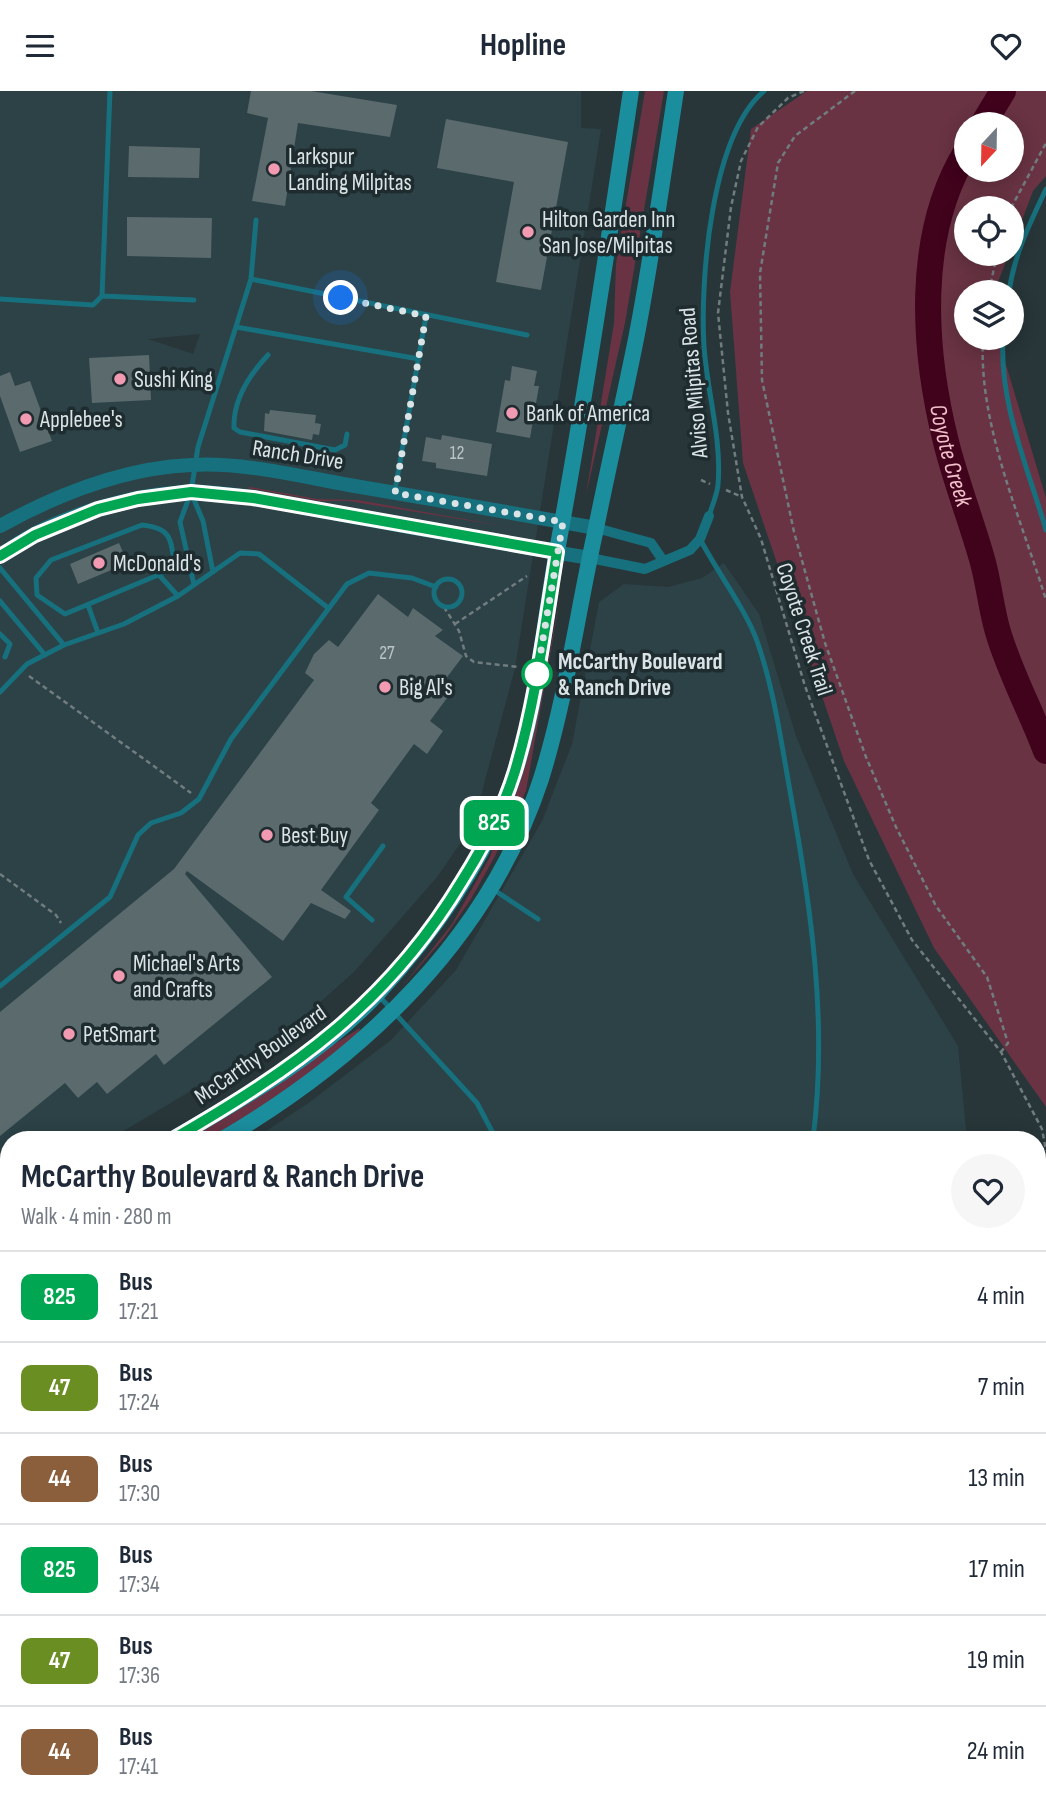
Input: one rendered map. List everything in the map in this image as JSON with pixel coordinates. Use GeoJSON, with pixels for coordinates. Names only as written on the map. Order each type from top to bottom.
{"type":"FeatureCollection","features":[{"type":"Feature","properties":{"kind":"main road","name":"McCarthy Boulevard"},"geometry":{"type":"LineString","coordinates":[[186,1131],[272,1079],[309,1053],[377,995],[450,901],[476,859],[505,801],[529,712],[563,522],[602,293],[631,91]]}},
{"type":"Feature","properties":{"kind":"main road"},"geometry":{"type":"LineString","coordinates":[[235,1131],[324,1073],[394,1012],[453,943],[514,842],[540,780],[566,676],[636,337],[676,91]]}},
{"type":"Feature","properties":{"kind":"street","name":"Ranch Drive"},"geometry":{"type":"LineString","coordinates":[[0,526],[89,486],[148,471],[194,464],[274,472],[596,528]]}},
{"type":"Feature","properties":{"kind":"street"},"geometry":{"type":"LineString","coordinates":[[0,556],[65,521],[107,506],[191,492],[253,498],[645,569],[662,559],[678,557],[700,539],[709,516]]}},
{"type":"Feature","properties":{"kind":"street"},"geometry":{"type":"LineString","coordinates":[[596,528],[651,543],[662,559]]}},
{"type":"Feature","properties":{"kind":"lane"},"geometry":{"type":"LineString","coordinates":[[0,299],[93,305],[102,296],[110,91]]}},
{"type":"Feature","properties":{"kind":"lane","name":"Alviso Milpitas Road"},"geometry":{"type":"LineString","coordinates":[[709,516],[718,487],[718,453],[704,345],[703,290],[708,244],[727,153],[739,123],[764,91]]}},
{"type":"Feature","properties":{"kind":"lane"},"geometry":{"type":"LineString","coordinates":[[1011,280],[1026,231],[1046,189]]}},
{"type":"Feature","properties":{"kind":"lane"},"geometry":{"type":"LineString","coordinates":[[194,585],[180,522],[191,492],[194,464],[251,279],[256,220]]}},
{"type":"Feature","properties":{"kind":"lane"},"geometry":{"type":"LineString","coordinates":[[251,279],[527,335]]}},
{"type":"Feature","properties":{"kind":"lane"},"geometry":{"type":"LineString","coordinates":[[102,296],[194,300]]}},
{"type":"Feature","properties":{"kind":"lane"},"geometry":{"type":"LineString","coordinates":[[395,493],[426,316]]}},
{"type":"Feature","properties":{"kind":"lane"},"geometry":{"type":"LineString","coordinates":[[236,327],[419,359]]}},
{"type":"Feature","properties":{"kind":"lane"},"geometry":{"type":"LineString","coordinates":[[1002,350],[1008,401],[1046,530]]}},
{"type":"Feature","properties":{"kind":"lane"},"geometry":{"type":"LineString","coordinates":[[268,355],[249,375],[233,418],[234,428],[240,432],[335,450],[345,445],[347,434]]}},
{"type":"Feature","properties":{"kind":"lane"},"geometry":{"type":"LineString","coordinates":[[191,492],[203,521],[213,572]]}},
{"type":"Feature","properties":{"kind":"lane"},"geometry":{"type":"LineString","coordinates":[[142,525],[159,527],[171,540],[174,564],[160,576],[65,614],[37,595],[36,578],[51,560],[142,525]]}},
{"type":"Feature","properties":{"kind":"lane"},"geometry":{"type":"LineString","coordinates":[[700,539],[757,639],[776,709],[809,895],[821,1022],[814,1131]]}},
{"type":"Feature","properties":{"kind":"lane"},"geometry":{"type":"LineString","coordinates":[[0,692],[21,670],[45,655],[178,596],[240,553],[259,554],[327,607]]}},
{"type":"Feature","properties":{"kind":"lane"},"geometry":{"type":"LineString","coordinates":[[0,568],[64,645]]}},
{"type":"Feature","properties":{"kind":"lane"},"geometry":{"type":"LineString","coordinates":[[0,986],[110,897],[138,835],[151,823],[181,813],[199,799],[231,739],[327,607],[347,584],[369,573],[412,578],[436,587]]}},
{"type":"Feature","properties":{"kind":"lane"},"geometry":{"type":"LineString","coordinates":[[160,576],[178,596]]}},
{"type":"Feature","properties":{"kind":"lane"},"geometry":{"type":"LineString","coordinates":[[448,580],[460,588],[458,602],[444,607],[436,601],[436,587],[448,580]]}},
{"type":"Feature","properties":{"kind":"lane"},"geometry":{"type":"LineString","coordinates":[[0,601],[45,655]]}},
{"type":"Feature","properties":{"kind":"lane"},"geometry":{"type":"LineString","coordinates":[[88,605],[99,633]]}},
{"type":"Feature","properties":{"kind":"lane"},"geometry":{"type":"LineString","coordinates":[[0,634],[10,644],[5,657]]}},
{"type":"Feature","properties":{"kind":"lane"},"geometry":{"type":"LineString","coordinates":[[372,920],[346,897],[383,846]]}},
{"type":"Feature","properties":{"kind":"lane"},"geometry":{"type":"LineString","coordinates":[[489,887],[538,919]]}},
{"type":"Feature","properties":{"kind":"lane"},"geometry":{"type":"LineString","coordinates":[[377,995],[477,1103],[490,1131]]}},
{"type":"Feature","properties":{"kind":"path","name":"Coyote Creek Trail"},"geometry":{"type":"LineString","coordinates":[[804,91],[788,98],[758,127],[741,161],[731,207],[718,313],[727,413],[742,497],[761,540],[805,686],[869,860],[912,940],[1001,1052],[1042,1131]]}},
{"type":"Feature","properties":{"kind":"path"},"geometry":{"type":"LineString","coordinates":[[855,91],[795,136],[778,163],[760,272],[762,380],[794,532],[825,643],[866,757],[896,827],[936,907],[987,977],[1008,1043],[1001,1052]]}},
{"type":"Feature","properties":{"kind":"path"},"geometry":{"type":"LineString","coordinates":[[1018,196],[1046,143]]}},
{"type":"Feature","properties":{"kind":"path"},"geometry":{"type":"LineString","coordinates":[[982,350],[989,408],[1008,482],[1046,600]]}},
{"type":"Feature","properties":{"kind":"path"},"geometry":{"type":"LineString","coordinates":[[455,624],[527,576]]}},
{"type":"Feature","properties":{"kind":"path"},"geometry":{"type":"LineString","coordinates":[[444,607],[447,616],[455,624],[466,656],[474,662],[518,667]]}},
{"type":"Feature","properties":{"kind":"path"},"geometry":{"type":"LineString","coordinates":[[21,670],[199,799]]}},
{"type":"Feature","properties":{"kind":"path"},"geometry":{"type":"LineString","coordinates":[[0,874],[55,915],[67,931]]}},
{"type":"Feature","properties":{"kind":"shaded area"},"geometry":{"type":"Polygon","coordinates":[[[0,91],[581,91],[581,128],[601,129],[515,668],[478,807],[462,841],[437,877],[354,972],[299,1021],[243,1060],[123,1131],[0,1131],[0,91]],[[200,334],[148,339],[193,354],[200,334]]]}},
{"type":"Feature","properties":{"kind":"shaded area"},"geometry":{"type":"Polygon","coordinates":[[[645,91],[664,91],[625,323],[586,495],[614,323],[616,264],[645,91]]]}},
{"type":"Feature","properties":{"kind":"shaded area"},"geometry":{"type":"Polygon","coordinates":[[[807,91],[1046,91],[1046,176],[1033,191],[1024,215],[1024,196],[954,196],[954,266],[1004,266],[999,280],[954,280],[954,350],[1002,350],[1046,498],[1046,1107],[934,948],[844,761],[743,463],[730,292],[751,129],[807,91]]]}},
{"type":"Feature","properties":{"kind":"shaded area"},"geometry":{"type":"Polygon","coordinates":[[[247,488],[318,499],[358,500],[520,529],[348,501],[319,501],[247,488]]]}},
{"type":"Feature","properties":{"kind":"shaded area"},"geometry":{"type":"Polygon","coordinates":[[[724,563],[759,614],[796,736],[853,874],[958,1046],[966,1131],[266,1131],[307,1104],[391,1040],[456,970],[542,821],[572,744],[599,602],[624,584],[668,587],[702,578],[724,563]]]}},
{"type":"Feature","properties":{"kind":"shaded area"},"geometry":{"type":"Polygon","coordinates":[[[562,588],[526,791],[471,899],[444,938],[401,988],[452,924],[490,857],[547,666],[562,588]]]}},
{"type":"Feature","properties":{"kind":"shaded area"},"geometry":{"type":"Polygon","coordinates":[[[360,1028],[355,1036],[318,1067],[222,1131],[197,1131],[360,1028]]]}},
{"type":"Feature","properties":{"kind":"building","name":"Larkspur Landing Milpitas"},"geometry":{"type":"Polygon","coordinates":[[[251,91],[311,91],[397,105],[390,137],[298,123],[285,206],[252,201],[268,118],[247,113],[251,91]]]}},
{"type":"Feature","properties":{"kind":"building","name":"Hilton Garden Inn San Jose/Milpitas"},"geometry":{"type":"Polygon","coordinates":[[[446,119],[568,142],[541,290],[496,282],[514,182],[437,168],[446,119]]]}},
{"type":"Feature","properties":{"kind":"building"},"geometry":{"type":"Polygon","coordinates":[[[129,146],[200,148],[199,178],[128,177],[129,146]]]}},
{"type":"Feature","properties":{"kind":"building"},"geometry":{"type":"Polygon","coordinates":[[[127,217],[212,218],[211,258],[127,256],[127,217]]]}},
{"type":"Feature","properties":{"kind":"building","name":"Sushi King"},"geometry":{"type":"Polygon","coordinates":[[[149,355],[151,400],[92,403],[89,358],[149,355]]]}},
{"type":"Feature","properties":{"kind":"building"},"geometry":{"type":"Polygon","coordinates":[[[512,366],[537,371],[534,386],[539,386],[530,438],[496,432],[505,380],[510,381],[512,366]]]}},
{"type":"Feature","properties":{"kind":"building","name":"Applebee's"},"geometry":{"type":"Polygon","coordinates":[[[10,372],[15,386],[30,381],[52,441],[20,452],[0,396],[0,376],[10,372]]]}},
{"type":"Feature","properties":{"kind":"building"},"geometry":{"type":"Polygon","coordinates":[[[270,410],[316,415],[315,423],[321,424],[319,435],[313,434],[312,440],[264,431],[265,413],[269,414],[270,410]]]}},
{"type":"Feature","properties":{"kind":"building"},"geometry":{"type":"Polygon","coordinates":[[[442,435],[492,444],[487,476],[436,468],[436,463],[422,461],[426,437],[441,440],[442,435]]]}},
{"type":"Feature","properties":{"kind":"building","name":"McDonald's"},"geometry":{"type":"Polygon","coordinates":[[[119,543],[128,563],[78,584],[70,564],[119,543]]]}},
{"type":"Feature","properties":{"kind":"building"},"geometry":{"type":"Polygon","coordinates":[[[378,594],[408,617],[413,608],[443,630],[435,636],[463,656],[442,684],[453,690],[430,721],[443,731],[427,754],[414,744],[371,803],[379,810],[321,890],[351,911],[345,919],[311,903],[283,941],[187,871],[185,874],[272,977],[164,1065],[156,1054],[107,1094],[97,1082],[78,1098],[65,1083],[6,1131],[0,1131],[0,1012],[174,869],[314,680],[305,673],[314,654],[329,640],[338,647],[378,594]]]}},
{"type":"Feature","properties":{"kind":"waterway","name":"Coyote Creek"},"geometry":{"type":"LineString","coordinates":[[990,112],[1003,91]]}},
{"type":"Feature","properties":{"kind":"waterway","name":"Coyote Creek"},"geometry":{"type":"LineString","coordinates":[[954,177],[938,220],[931,256],[928,294],[932,370],[946,442],[982,559],[998,632],[1046,751]]}},
{"type":"Feature","properties":{"kind":"bus line","name":"825"},"geometry":{"type":"LineString","coordinates":[[0,556],[65,521],[115,503],[191,492],[253,498],[557,552],[537,672],[515,771],[491,831],[455,893],[432,928],[377,995],[309,1053],[186,1131]]}},
{"type":"Feature","properties":{"kind":"place","name":"Larkspur Landing Milpitas"},"geometry":{"type":"Point","coordinates":[274,169]}},
{"type":"Feature","properties":{"kind":"place","name":"Hilton Garden Inn San Jose/Milpitas"},"geometry":{"type":"Point","coordinates":[528,232]}},
{"type":"Feature","properties":{"kind":"place","name":"Sushi King"},"geometry":{"type":"Point","coordinates":[120,379]}},
{"type":"Feature","properties":{"kind":"place","name":"Bank of America"},"geometry":{"type":"Point","coordinates":[512,413]}},
{"type":"Feature","properties":{"kind":"place","name":"Applebee's"},"geometry":{"type":"Point","coordinates":[26,419]}},
{"type":"Feature","properties":{"kind":"place","name":"McDonald's"},"geometry":{"type":"Point","coordinates":[99,563]}},
{"type":"Feature","properties":{"kind":"place","name":"McCarthy Boulevard & Ranch Drive"},"geometry":{"type":"Point","coordinates":[537,674]}},
{"type":"Feature","properties":{"kind":"place","name":"Big Al's"},"geometry":{"type":"Point","coordinates":[385,687]}},
{"type":"Feature","properties":{"kind":"place","name":"Best Buy"},"geometry":{"type":"Point","coordinates":[267,835]}},
{"type":"Feature","properties":{"kind":"place","name":"Michael's Arts and Crafts"},"geometry":{"type":"Point","coordinates":[119,976]}},
{"type":"Feature","properties":{"kind":"place","name":"PetSmart"},"geometry":{"type":"Point","coordinates":[69,1034]}},
{"type":"Feature","properties":{"kind":"route"},"geometry":{"type":"LineString","coordinates":[[341,298],[426,316],[395,493],[563,522],[537,674]]}}]}
